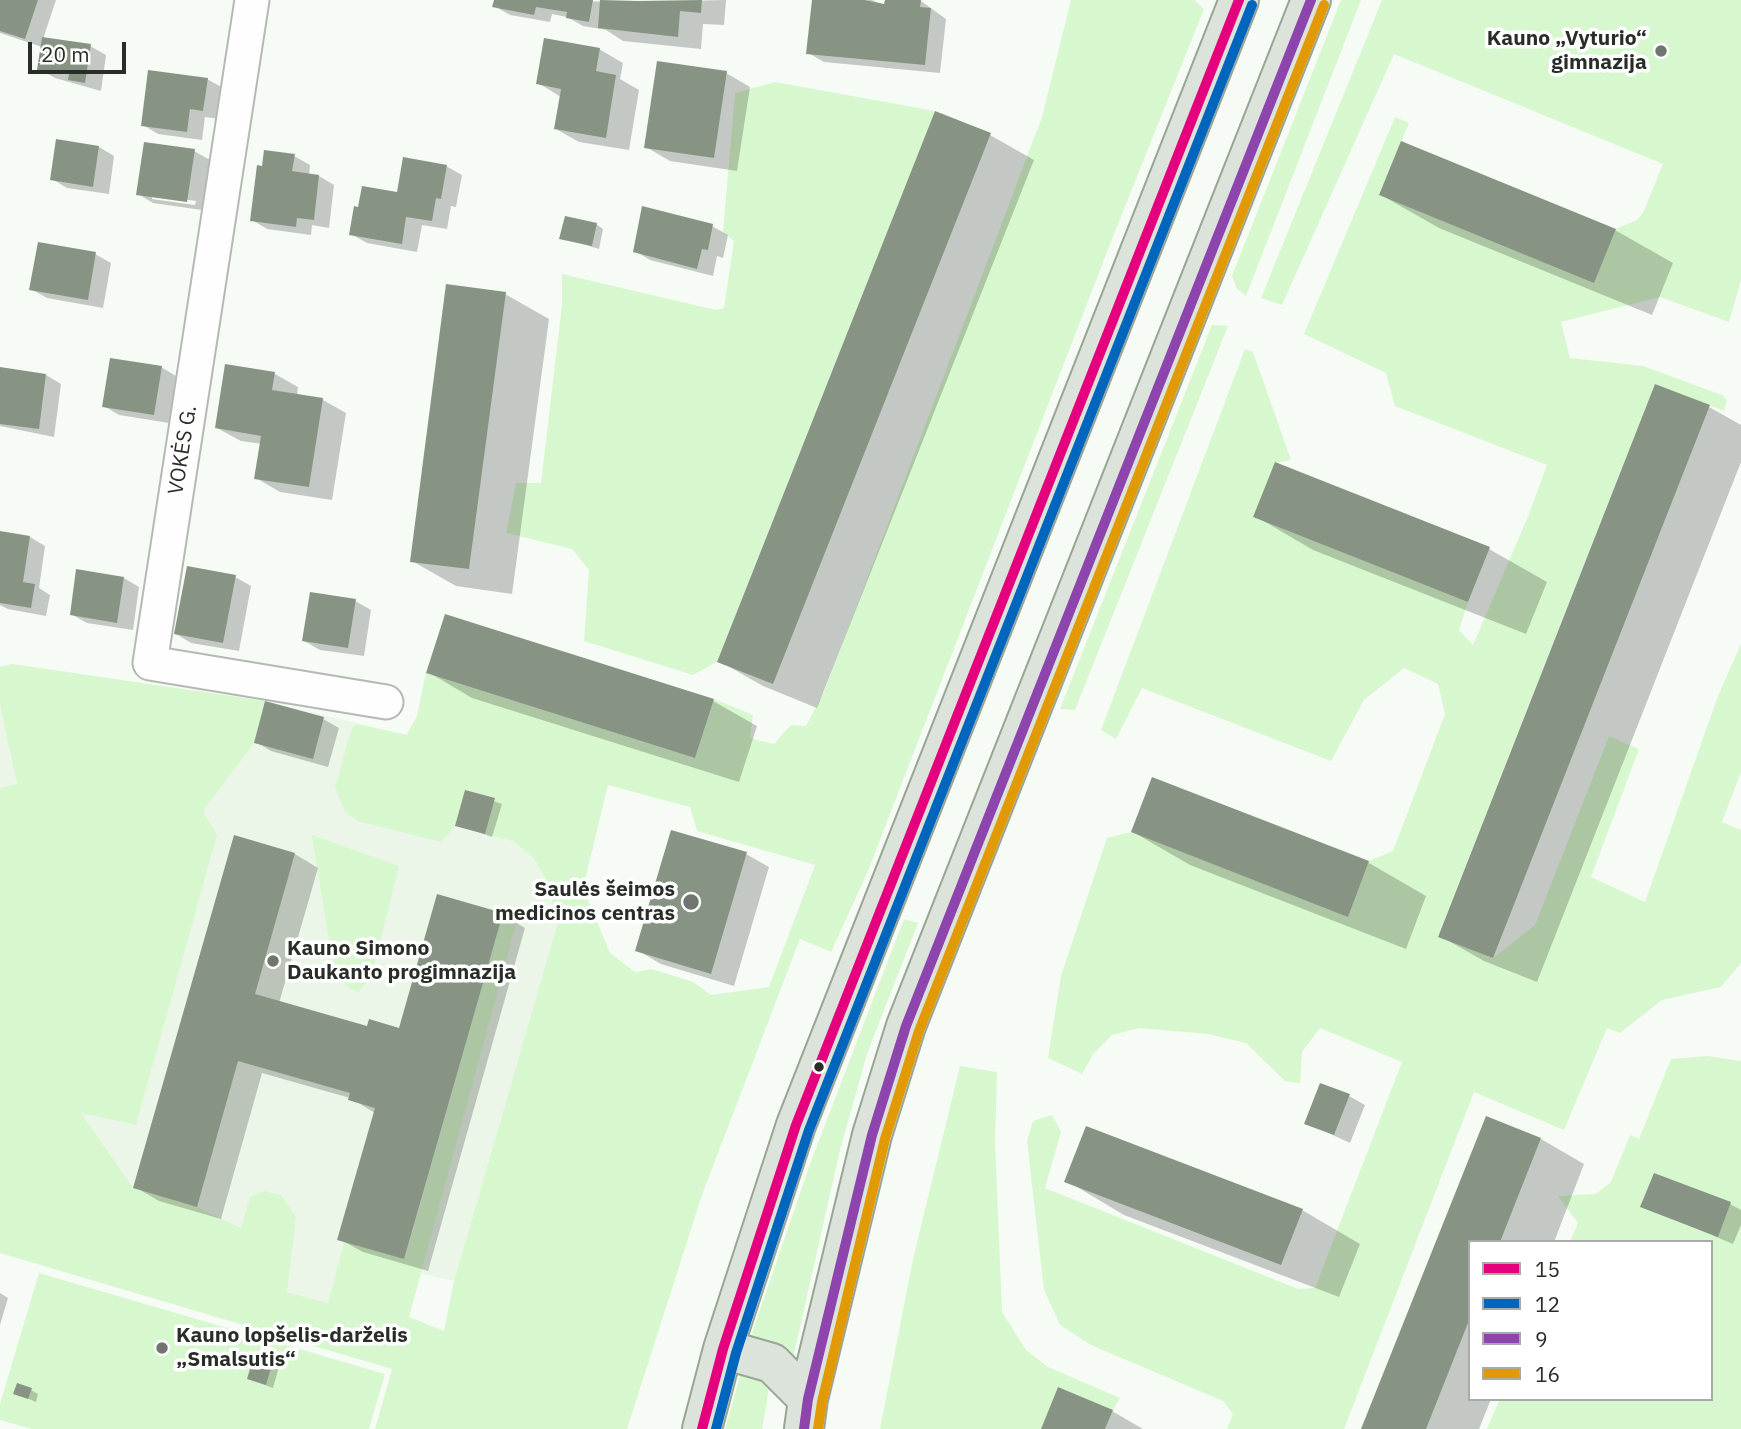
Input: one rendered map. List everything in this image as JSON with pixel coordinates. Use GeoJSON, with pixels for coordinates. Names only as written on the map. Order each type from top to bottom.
{"type":"FeatureCollection","features":[{"type":"Feature","properties":{"kind":"main road"},"geometry":{"type":"LineString","coordinates":[[702,1429],[723,1349],[796,1125],[1238,0]]}},
{"type":"Feature","properties":{"kind":"main road"},"geometry":{"type":"LineString","coordinates":[[806,1414],[872,1135],[906,1026],[1311,0]]}},
{"type":"Feature","properties":{"kind":"main road"},"geometry":{"type":"LineString","coordinates":[[723,1349],[772,1363],[806,1414]]}},
{"type":"Feature","properties":{"kind":"street","name":"VOKĖS G."},"geometry":{"type":"LineString","coordinates":[[252,0],[150,663],[386,702]]}},
{"type":"Feature","properties":{"kind":"shaded area","name":"Kauno Simono Daukanto progimnazija"},"geometry":{"type":"Polygon","coordinates":[[[12,664],[265,701],[406,735],[417,716],[602,769],[454,1281],[409,1271],[396,1323],[80,1232],[0,1197],[0,667],[12,664]]]}},
{"type":"Feature","properties":{"kind":"green space"},"geometry":{"type":"Polygon","coordinates":[[[1071,0],[1194,0],[1204,9],[1112,239],[868,871],[831,952],[800,939],[703,1192],[627,1429],[375,1429],[392,1369],[0,1253],[0,788],[17,784],[0,704],[0,667],[12,664],[265,701],[254,743],[203,811],[217,835],[136,1125],[81,1113],[133,1188],[197,1207],[241,1228],[250,1197],[264,1191],[281,1195],[296,1217],[287,1292],[328,1303],[344,1242],[405,1258],[503,913],[513,918],[515,928],[409,1317],[444,1331],[454,1281],[557,925],[549,885],[534,858],[513,841],[485,834],[495,798],[465,790],[455,826],[441,842],[358,821],[345,812],[335,787],[351,731],[356,724],[407,735],[417,716],[426,673],[695,758],[714,699],[753,715],[750,738],[774,744],[791,725],[806,726],[824,692],[1042,117],[1071,0]],[[608,785],[583,888],[610,953],[635,972],[652,969],[693,982],[711,995],[769,987],[815,865],[697,831],[690,807],[608,785]]]}},
{"type":"Feature","properties":{"kind":"green space"},"geometry":{"type":"Polygon","coordinates":[[[1341,0],[1361,0],[1246,296],[1237,289],[1232,276],[1341,0]]]}},
{"type":"Feature","properties":{"kind":"green space"},"geometry":{"type":"Polygon","coordinates":[[[1382,0],[1741,0],[1741,280],[1729,322],[1660,297],[1561,322],[1570,358],[1643,366],[1722,395],[1727,400],[1724,411],[1655,384],[1438,936],[1493,958],[1535,925],[1609,736],[1639,749],[1591,877],[1645,902],[1718,696],[1741,644],[1741,772],[1722,822],[1741,830],[1741,963],[1721,987],[1662,1000],[1620,1033],[1607,1028],[1564,1130],[1474,1092],[1344,1429],[1227,1429],[1233,1414],[1223,1401],[1091,1345],[1060,1325],[1044,1290],[1027,1141],[1033,1121],[1052,1115],[1061,1132],[1045,1188],[1298,1289],[1315,1288],[1402,1062],[1320,1028],[1302,1052],[1300,1083],[1285,1081],[1246,1043],[1208,1034],[1139,1028],[1112,1035],[1093,1054],[1082,1074],[1048,1058],[1061,976],[1107,838],[1131,832],[1348,916],[1369,861],[1393,851],[1445,714],[1438,684],[1404,668],[1364,700],[1331,761],[1142,688],[1116,739],[1101,730],[1245,349],[1253,352],[1291,460],[1275,463],[1253,517],[1468,602],[1459,630],[1473,645],[1547,465],[1395,406],[1386,373],[1304,334],[1395,117],[1409,123],[1379,195],[1594,282],[1616,229],[1637,220],[1643,213],[1663,164],[1394,54],[1282,305],[1261,298],[1382,0]]]}},
{"type":"Feature","properties":{"kind":"green space"},"geometry":{"type":"Polygon","coordinates":[[[775,82],[935,111],[717,662],[693,675],[584,641],[589,570],[572,549],[506,533],[516,483],[541,483],[562,305],[562,274],[716,310],[724,308],[734,241],[723,232],[735,93],[775,82]]]}},
{"type":"Feature","properties":{"kind":"green space"},"geometry":{"type":"Polygon","coordinates":[[[1212,325],[1228,326],[1075,710],[1060,709],[1212,325]]]}},
{"type":"Feature","properties":{"kind":"green space"},"geometry":{"type":"Polygon","coordinates":[[[312,835],[399,866],[371,978],[358,992],[347,987],[334,971],[312,835]]]}},
{"type":"Feature","properties":{"kind":"green space"},"geometry":{"type":"Polygon","coordinates":[[[904,919],[918,923],[867,1054],[840,1150],[794,1354],[789,1360],[750,1339],[810,1164],[904,919]]]}},
{"type":"Feature","properties":{"kind":"green space"},"geometry":{"type":"Polygon","coordinates":[[[1708,1056],[1741,1061],[1741,1429],[1487,1429],[1499,1401],[1713,1401],[1713,1240],[1571,1240],[1578,1223],[1558,1196],[1596,1194],[1611,1182],[1630,1135],[1639,1139],[1671,1059],[1708,1056]]]}},
{"type":"Feature","properties":{"kind":"green space"},"geometry":{"type":"Polygon","coordinates":[[[960,1066],[997,1072],[995,1142],[1002,1312],[1026,1350],[1048,1367],[1120,1398],[1113,1410],[1058,1387],[1041,1429],[880,1429],[913,1259],[960,1066]]]}},
{"type":"Feature","properties":{"kind":"green space","name":"Kauno lopšelis-darželis „Smalsutis“"},"geometry":{"type":"Polygon","coordinates":[[[39,1273],[385,1374],[369,1429],[32,1429],[0,1420],[0,1404],[39,1273]]]}},
{"type":"Feature","properties":{"kind":"green space"},"geometry":{"type":"Polygon","coordinates":[[[751,1369],[766,1373],[769,1388],[762,1429],[725,1429],[740,1376],[751,1369]]]}},
{"type":"Feature","properties":{"kind":"building"},"geometry":{"type":"Polygon","coordinates":[[[0,0],[38,0],[25,39],[0,31],[0,0]]]}},
{"type":"Feature","properties":{"kind":"building"},"geometry":{"type":"Polygon","coordinates":[[[494,0],[593,0],[589,22],[566,18],[567,12],[536,7],[534,15],[492,7],[494,0]]]}},
{"type":"Feature","properties":{"kind":"building"},"geometry":{"type":"Polygon","coordinates":[[[600,0],[702,0],[701,13],[680,11],[678,37],[598,28],[600,0]]]}},
{"type":"Feature","properties":{"kind":"building"},"geometry":{"type":"Polygon","coordinates":[[[812,0],[864,0],[884,4],[885,0],[921,0],[920,7],[931,8],[925,65],[806,54],[812,0]]]}},
{"type":"Feature","properties":{"kind":"building"},"geometry":{"type":"Polygon","coordinates":[[[42,37],[91,44],[85,83],[68,80],[69,74],[37,70],[42,37]]]}},
{"type":"Feature","properties":{"kind":"building"},"geometry":{"type":"Polygon","coordinates":[[[544,38],[600,48],[596,71],[616,75],[606,138],[554,129],[561,89],[536,84],[544,38]]]}},
{"type":"Feature","properties":{"kind":"building"},"geometry":{"type":"Polygon","coordinates":[[[657,61],[727,71],[714,158],[644,148],[657,61]]]}},
{"type":"Feature","properties":{"kind":"building"},"geometry":{"type":"Polygon","coordinates":[[[148,70],[208,78],[203,111],[190,109],[187,132],[141,126],[148,70]]]}},
{"type":"Feature","properties":{"kind":"building"},"geometry":{"type":"Polygon","coordinates":[[[935,111],[991,133],[773,684],[717,662],[935,111]]]}},
{"type":"Feature","properties":{"kind":"building"},"geometry":{"type":"Polygon","coordinates":[[[56,139],[99,146],[93,187],[50,180],[56,139]]]}},
{"type":"Feature","properties":{"kind":"building"},"geometry":{"type":"Polygon","coordinates":[[[1401,141],[1616,229],[1594,283],[1379,195],[1401,141]]]}},
{"type":"Feature","properties":{"kind":"building"},"geometry":{"type":"Polygon","coordinates":[[[144,142],[195,149],[187,202],[136,195],[144,142]]]}},
{"type":"Feature","properties":{"kind":"building"},"geometry":{"type":"Polygon","coordinates":[[[264,150],[295,154],[292,171],[319,175],[314,220],[297,218],[296,227],[250,221],[257,165],[262,166],[264,150]]]}},
{"type":"Feature","properties":{"kind":"building"},"geometry":{"type":"Polygon","coordinates":[[[403,157],[447,165],[441,199],[436,198],[432,221],[406,217],[402,244],[349,235],[354,206],[358,207],[362,186],[397,192],[403,157]]]}},
{"type":"Feature","properties":{"kind":"building"},"geometry":{"type":"Polygon","coordinates":[[[642,206],[713,224],[708,250],[702,249],[697,269],[633,252],[642,206]]]}},
{"type":"Feature","properties":{"kind":"building"},"geometry":{"type":"Polygon","coordinates":[[[565,216],[597,223],[592,246],[559,239],[565,216]]]}},
{"type":"Feature","properties":{"kind":"building"},"geometry":{"type":"Polygon","coordinates":[[[38,242],[96,252],[88,300],[29,290],[38,242]]]}},
{"type":"Feature","properties":{"kind":"building"},"geometry":{"type":"Polygon","coordinates":[[[446,284],[506,292],[469,569],[410,562],[446,284]]]}},
{"type":"Feature","properties":{"kind":"building"},"geometry":{"type":"Polygon","coordinates":[[[110,358],[162,366],[154,415],[102,407],[110,358]]]}},
{"type":"Feature","properties":{"kind":"building"},"geometry":{"type":"Polygon","coordinates":[[[225,364],[275,372],[272,390],[323,398],[309,487],[254,479],[261,436],[215,428],[225,364]]]}},
{"type":"Feature","properties":{"kind":"building"},"geometry":{"type":"Polygon","coordinates":[[[0,367],[46,374],[39,429],[0,424],[0,367]]]}},
{"type":"Feature","properties":{"kind":"building"},"geometry":{"type":"Polygon","coordinates":[[[1655,384],[1710,405],[1493,958],[1438,937],[1655,384]]]}},
{"type":"Feature","properties":{"kind":"building"},"geometry":{"type":"Polygon","coordinates":[[[1275,462],[1490,547],[1468,602],[1253,517],[1275,462]]]}},
{"type":"Feature","properties":{"kind":"building"},"geometry":{"type":"Polygon","coordinates":[[[0,531],[30,536],[23,582],[35,584],[31,608],[0,603],[0,531]]]}},
{"type":"Feature","properties":{"kind":"building"},"geometry":{"type":"Polygon","coordinates":[[[187,566],[236,575],[223,643],[174,634],[187,566]]]}},
{"type":"Feature","properties":{"kind":"building"},"geometry":{"type":"Polygon","coordinates":[[[76,569],[124,577],[117,623],[70,615],[76,569]]]}},
{"type":"Feature","properties":{"kind":"building"},"geometry":{"type":"Polygon","coordinates":[[[310,592],[356,599],[348,648],[302,641],[310,592]]]}},
{"type":"Feature","properties":{"kind":"building"},"geometry":{"type":"Polygon","coordinates":[[[445,614],[714,699],[695,758],[426,673],[445,614]]]}},
{"type":"Feature","properties":{"kind":"building"},"geometry":{"type":"Polygon","coordinates":[[[265,701],[324,717],[313,759],[254,743],[265,701]]]}},
{"type":"Feature","properties":{"kind":"building"},"geometry":{"type":"Polygon","coordinates":[[[1152,777],[1369,861],[1348,917],[1131,832],[1152,777]]]}},
{"type":"Feature","properties":{"kind":"building"},"geometry":{"type":"Polygon","coordinates":[[[465,790],[495,798],[485,834],[455,826],[465,790]]]}},
{"type":"Feature","properties":{"kind":"building","name":"Saulės šeimos medicinos centras"},"geometry":{"type":"Polygon","coordinates":[[[671,830],[747,852],[711,974],[635,951],[671,830]]]}},
{"type":"Feature","properties":{"kind":"building"},"geometry":{"type":"Polygon","coordinates":[[[234,835],[295,853],[255,994],[367,1026],[369,1019],[399,1028],[437,894],[503,913],[404,1259],[337,1240],[375,1108],[348,1100],[350,1093],[238,1061],[197,1207],[133,1188],[234,835]]]}},
{"type":"Feature","properties":{"kind":"building"},"geometry":{"type":"Polygon","coordinates":[[[1320,1083],[1350,1094],[1334,1135],[1304,1124],[1320,1083]]]}},
{"type":"Feature","properties":{"kind":"building"},"geometry":{"type":"Polygon","coordinates":[[[1486,1116],[1541,1138],[1501,1240],[1468,1240],[1468,1323],[1426,1429],[1361,1429],[1486,1116]]]}},
{"type":"Feature","properties":{"kind":"building"},"geometry":{"type":"Polygon","coordinates":[[[1086,1126],[1303,1209],[1281,1265],[1064,1182],[1086,1126]]]}},
{"type":"Feature","properties":{"kind":"building"},"geometry":{"type":"Polygon","coordinates":[[[1654,1173],[1731,1202],[1718,1237],[1640,1207],[1654,1173]]]}},
{"type":"Feature","properties":{"kind":"building"},"geometry":{"type":"Polygon","coordinates":[[[255,1352],[274,1357],[266,1385],[247,1379],[255,1352]]]}},
{"type":"Feature","properties":{"kind":"building"},"geometry":{"type":"Polygon","coordinates":[[[17,1383],[32,1388],[28,1399],[13,1394],[17,1383]]]}},
{"type":"Feature","properties":{"kind":"building"},"geometry":{"type":"Polygon","coordinates":[[[1058,1387],[1113,1410],[1105,1429],[1041,1429],[1058,1387]]]}},
{"type":"Feature","properties":{"kind":"transit line","name":"15"},"geometry":{"type":"LineString","coordinates":[[702,1429],[723,1349],[796,1125],[1239,0]]}},
{"type":"Feature","properties":{"kind":"transit line","name":"9"},"geometry":{"type":"LineString","coordinates":[[804,1429],[808,1399],[872,1135],[906,1026],[1311,0]]}},
{"type":"Feature","properties":{"kind":"transit line","name":"12"},"geometry":{"type":"LineString","coordinates":[[716,1429],[736,1353],[809,1130],[1252,5]]}},
{"type":"Feature","properties":{"kind":"transit line","name":"16"},"geometry":{"type":"LineString","coordinates":[[818,1429],[822,1402],[885,1139],[919,1031],[1324,5]]}},
{"type":"Feature","properties":{"kind":"place","name":"Kauno „Vyturio“ gimnazija"},"geometry":{"type":"Point","coordinates":[1661,51]}},
{"type":"Feature","properties":{"kind":"place","name":"Saulės šeimos medicinos centras"},"geometry":{"type":"Point","coordinates":[691,902]}},
{"type":"Feature","properties":{"kind":"place","name":"Kauno Simono Daukanto progimnazija"},"geometry":{"type":"Point","coordinates":[273,961]}},
{"type":"Feature","properties":{"kind":"place","name":"Kauno lopšelis-darželis „Smalsutis“"},"geometry":{"type":"Point","coordinates":[162,1348]}}]}
